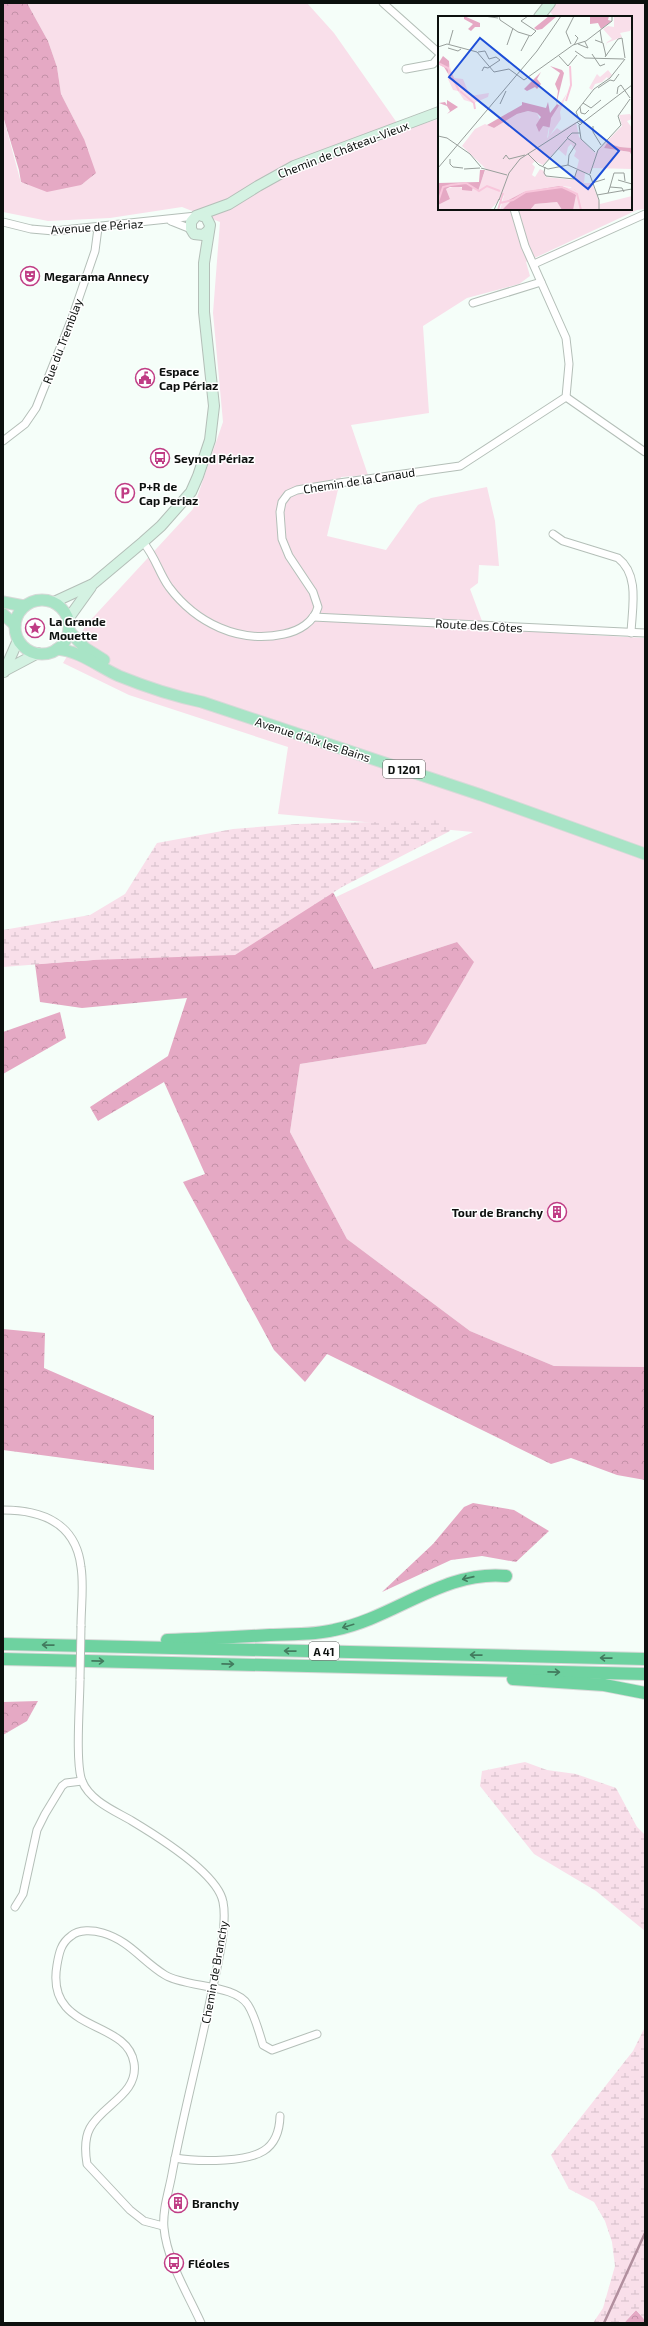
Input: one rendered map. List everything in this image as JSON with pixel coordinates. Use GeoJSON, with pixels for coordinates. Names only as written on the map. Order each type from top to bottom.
{"type":"FeatureCollection","features":[{"type":"Feature","properties":{"kind":"highway"},"geometry":{"type":"LineString","coordinates":[[67,1645],[334,1630],[373,1618],[467,1577],[488,1574],[506,1576]]}},
{"type":"Feature","properties":{"kind":"highway","name":"A 41"},"geometry":{"type":"LineString","coordinates":[[3,1644],[645,1659]]}},
{"type":"Feature","properties":{"kind":"highway","name":"A 41"},"geometry":{"type":"LineString","coordinates":[[3,1659],[645,1674]]}},
{"type":"Feature","properties":{"kind":"highway"},"geometry":{"type":"LineString","coordinates":[[334,1667],[604,1685],[645,1693]]}},
{"type":"Feature","properties":{"kind":"main road"},"geometry":{"type":"LineString","coordinates":[[36,600],[54,602],[63,609],[68,625],[65,641],[57,649],[48,653],[30,651],[18,640],[15,625],[18,614],[24,606],[36,600]]}},
{"type":"Feature","properties":{"kind":"main road"},"geometry":{"type":"LineString","coordinates":[[3,602],[24,606]]}},
{"type":"Feature","properties":{"kind":"main road"},"geometry":{"type":"LineString","coordinates":[[3,614],[15,625]]}},
{"type":"Feature","properties":{"kind":"main road","name":"Avenue d'Aix les Bains"},"geometry":{"type":"LineString","coordinates":[[68,625],[85,648],[110,664],[182,691],[202,702]]}},
{"type":"Feature","properties":{"kind":"main road","name":"Avenue d'Aix les Bains"},"geometry":{"type":"LineString","coordinates":[[57,649],[67,650],[78,654],[138,683],[181,698],[202,702],[481,795],[645,854]]}},
{"type":"Feature","properties":{"kind":"main road","name":"Avenue d'Aix les Bains"},"geometry":{"type":"LineString","coordinates":[[606,840],[645,851]]}},
{"type":"Feature","properties":{"kind":"street"},"geometry":{"type":"LineString","coordinates":[[383,3],[438,52]]}},
{"type":"Feature","properties":{"kind":"street"},"geometry":{"type":"LineString","coordinates":[[540,16],[546,5]]}},
{"type":"Feature","properties":{"kind":"street"},"geometry":{"type":"LineString","coordinates":[[406,69],[433,64],[438,58]]}},
{"type":"Feature","properties":{"kind":"street","name":"Chemin de Château-Vieux"},"geometry":{"type":"LineString","coordinates":[[199,216],[229,204],[294,166],[438,112]]}},
{"type":"Feature","properties":{"kind":"street","name":"Chemin de Château-Vieux"},"geometry":{"type":"LineString","coordinates":[[210,227],[229,204]]}},
{"type":"Feature","properties":{"kind":"street"},"geometry":{"type":"LineString","coordinates":[[514,210],[525,246],[566,338],[569,364],[566,397],[645,452]]}},
{"type":"Feature","properties":{"kind":"street"},"geometry":{"type":"LineString","coordinates":[[534,264],[645,214]]}},
{"type":"Feature","properties":{"kind":"street"},"geometry":{"type":"LineString","coordinates":[[54,602],[93,584],[162,526],[191,492],[210,440],[214,406],[206,336],[204,263],[210,227],[206,217],[199,216],[191,222],[192,232],[204,263]]}},
{"type":"Feature","properties":{"kind":"street","name":"Avenue de Périaz"},"geometry":{"type":"LineString","coordinates":[[3,222],[31,229],[54,231],[98,228],[199,216]]}},
{"type":"Feature","properties":{"kind":"street","name":"Avenue de Périaz"},"geometry":{"type":"LineString","coordinates":[[167,220],[192,232]]}},
{"type":"Feature","properties":{"kind":"street"},"geometry":{"type":"LineString","coordinates":[[192,232],[203,235],[210,227]]}},
{"type":"Feature","properties":{"kind":"street","name":"Rue du Tremblay"},"geometry":{"type":"LineString","coordinates":[[3,441],[25,424],[36,408],[90,266],[95,251],[98,228]]}},
{"type":"Feature","properties":{"kind":"street"},"geometry":{"type":"LineString","coordinates":[[472,303],[541,282]]}},
{"type":"Feature","properties":{"kind":"street","name":"Chemin de la Canaud"},"geometry":{"type":"LineString","coordinates":[[313,618],[318,607],[316,598],[289,556],[282,539],[280,512],[282,502],[288,494],[297,490],[339,483],[460,466],[566,397]]}},
{"type":"Feature","properties":{"kind":"street"},"geometry":{"type":"LineString","coordinates":[[553,534],[563,541],[618,558],[622,562],[630,574],[633,588],[631,633]]}},
{"type":"Feature","properties":{"kind":"street"},"geometry":{"type":"LineString","coordinates":[[143,542],[154,555],[168,586],[180,600],[210,624],[222,630],[237,634],[270,636],[285,634],[304,626],[313,618]]}},
{"type":"Feature","properties":{"kind":"street"},"geometry":{"type":"LineString","coordinates":[[68,625],[93,584]]}},
{"type":"Feature","properties":{"kind":"street","name":"Route des Côtes"},"geometry":{"type":"LineString","coordinates":[[313,618],[645,634]]}},
{"type":"Feature","properties":{"kind":"street"},"geometry":{"type":"LineString","coordinates":[[4,672],[18,640]]}},
{"type":"Feature","properties":{"kind":"street"},"geometry":{"type":"LineString","coordinates":[[4,672],[38,653]]}},
{"type":"Feature","properties":{"kind":"street"},"geometry":{"type":"LineString","coordinates":[[3,1510],[22,1510],[46,1516],[70,1537],[82,1567],[79,1761],[82,1781],[66,1783],[62,1786],[45,1814],[37,1830],[23,1894],[15,1907]]}},
{"type":"Feature","properties":{"kind":"street","name":"Chemin de Branchy"},"geometry":{"type":"LineString","coordinates":[[82,1781],[99,1802],[175,1850],[207,1876],[219,1889],[223,1902],[224,1923],[213,1989],[175,2158],[163,2226],[165,2240],[174,2263],[202,2323]]}},
{"type":"Feature","properties":{"kind":"street"},"geometry":{"type":"LineString","coordinates":[[163,2226],[144,2222],[130,2210],[87,2164],[86,2140],[89,2129],[125,2092],[134,2072],[134,2062],[128,2049],[118,2038],[83,2022],[66,2006],[57,1989],[55,1972],[59,1951],[64,1942],[74,1934],[91,1931],[101,1932],[125,1942],[166,1976],[180,1982],[236,1994],[248,2005],[263,2044],[268,2049],[272,2050],[317,2034]]}},
{"type":"Feature","properties":{"kind":"street"},"geometry":{"type":"LineString","coordinates":[[175,2158],[197,2162],[248,2158],[258,2155],[266,2150],[273,2142],[277,2132],[280,2116]]}},
{"type":"Feature","properties":{"kind":"green space"},"geometry":{"type":"Polygon","coordinates":[[[3,3],[27,3],[48,41],[57,67],[61,94],[84,139],[96,173],[81,185],[47,192],[21,182],[19,170],[3,116],[3,3]]]}},
{"type":"Feature","properties":{"kind":"green space"},"geometry":{"type":"Polygon","coordinates":[[[27,3],[307,3],[334,33],[402,130],[438,119],[438,210],[632,210],[632,16],[554,16],[548,10],[554,3],[645,3],[645,209],[637,210],[526,262],[530,276],[519,284],[467,298],[423,326],[429,413],[351,425],[368,475],[341,477],[327,536],[386,550],[418,505],[431,498],[487,487],[495,521],[499,566],[479,565],[478,583],[470,589],[485,629],[645,638],[645,1367],[554,1366],[470,1331],[347,1239],[290,1132],[300,1064],[426,1044],[457,942],[374,969],[336,897],[473,832],[278,814],[288,747],[129,695],[63,663],[86,625],[193,509],[223,422],[213,313],[220,222],[182,207],[110,218],[48,221],[3,212],[3,116],[21,183],[84,139],[61,94],[57,67],[48,41],[27,3]]]}},
{"type":"Feature","properties":{"kind":"green space"},"geometry":{"type":"Polygon","coordinates":[[[451,820],[450,831],[342,887],[235,955],[93,960],[3,967],[3,930],[90,915],[125,894],[157,843],[233,829],[296,824],[451,820]]]}},
{"type":"Feature","properties":{"kind":"green space"},"geometry":{"type":"Polygon","coordinates":[[[318,864],[374,969],[457,942],[474,962],[426,1044],[300,1064],[290,1132],[347,1239],[470,1331],[554,1366],[645,1367],[645,1480],[617,1475],[571,1458],[551,1464],[327,1354],[305,1382],[274,1350],[183,1182],[205,1174],[164,1082],[98,1121],[90,1107],[168,1056],[187,998],[82,1008],[40,1002],[35,964],[93,960],[318,864]]]}},
{"type":"Feature","properties":{"kind":"green space"},"geometry":{"type":"Polygon","coordinates":[[[60,1012],[66,1038],[3,1074],[3,1032],[60,1012]]]}},
{"type":"Feature","properties":{"kind":"green space"},"geometry":{"type":"Polygon","coordinates":[[[3,1329],[45,1333],[44,1368],[154,1416],[154,1470],[3,1450],[3,1329]]]}},
{"type":"Feature","properties":{"kind":"green space"},"geometry":{"type":"Polygon","coordinates":[[[473,1503],[514,1510],[549,1531],[516,1562],[482,1556],[451,1560],[382,1592],[433,1544],[464,1507],[473,1503]]]}},
{"type":"Feature","properties":{"kind":"green space"},"geometry":{"type":"Polygon","coordinates":[[[38,1701],[27,1721],[3,1735],[3,1702],[38,1701]]]}},
{"type":"Feature","properties":{"kind":"green space"},"geometry":{"type":"Polygon","coordinates":[[[525,1762],[547,1770],[576,1774],[616,1788],[637,1827],[645,1835],[645,1931],[596,1891],[534,1854],[480,1786],[482,1771],[525,1762]]]}},
{"type":"Feature","properties":{"kind":"green space"},"geometry":{"type":"Polygon","coordinates":[[[645,2027],[645,2320],[636,2310],[624,2323],[593,2323],[603,2308],[615,2266],[612,2242],[605,2221],[594,2202],[569,2189],[551,2155],[633,2051],[645,2027]]]}},
{"type":"Feature","properties":{"kind":"green space"},"geometry":{"type":"Polygon","coordinates":[[[636,2310],[645,2320],[645,2323],[624,2323],[636,2310]]]}},
{"type":"Feature","properties":{"kind":"waterway"},"geometry":{"type":"LineString","coordinates":[[604,2323],[645,2233]]}},
{"type":"Feature","properties":{"kind":"place","name":"Megarama Annecy"},"geometry":{"type":"Point","coordinates":[30,276]}},
{"type":"Feature","properties":{"kind":"place","name":"Espace Cap Périaz"},"geometry":{"type":"Point","coordinates":[145,378]}},
{"type":"Feature","properties":{"kind":"place","name":"Seynod Périaz"},"geometry":{"type":"Point","coordinates":[160,458]}},
{"type":"Feature","properties":{"kind":"place","name":"P+R de Cap Periaz"},"geometry":{"type":"Point","coordinates":[125,493]}},
{"type":"Feature","properties":{"kind":"place","name":"La Grande Mouette"},"geometry":{"type":"Point","coordinates":[35,628]}},
{"type":"Feature","properties":{"kind":"place","name":"Tour de Branchy"},"geometry":{"type":"Point","coordinates":[557,1212]}},
{"type":"Feature","properties":{"kind":"place","name":"Branchy"},"geometry":{"type":"Point","coordinates":[178,2203]}},
{"type":"Feature","properties":{"kind":"place","name":"Fléoles"},"geometry":{"type":"Point","coordinates":[174,2263]}}]}
